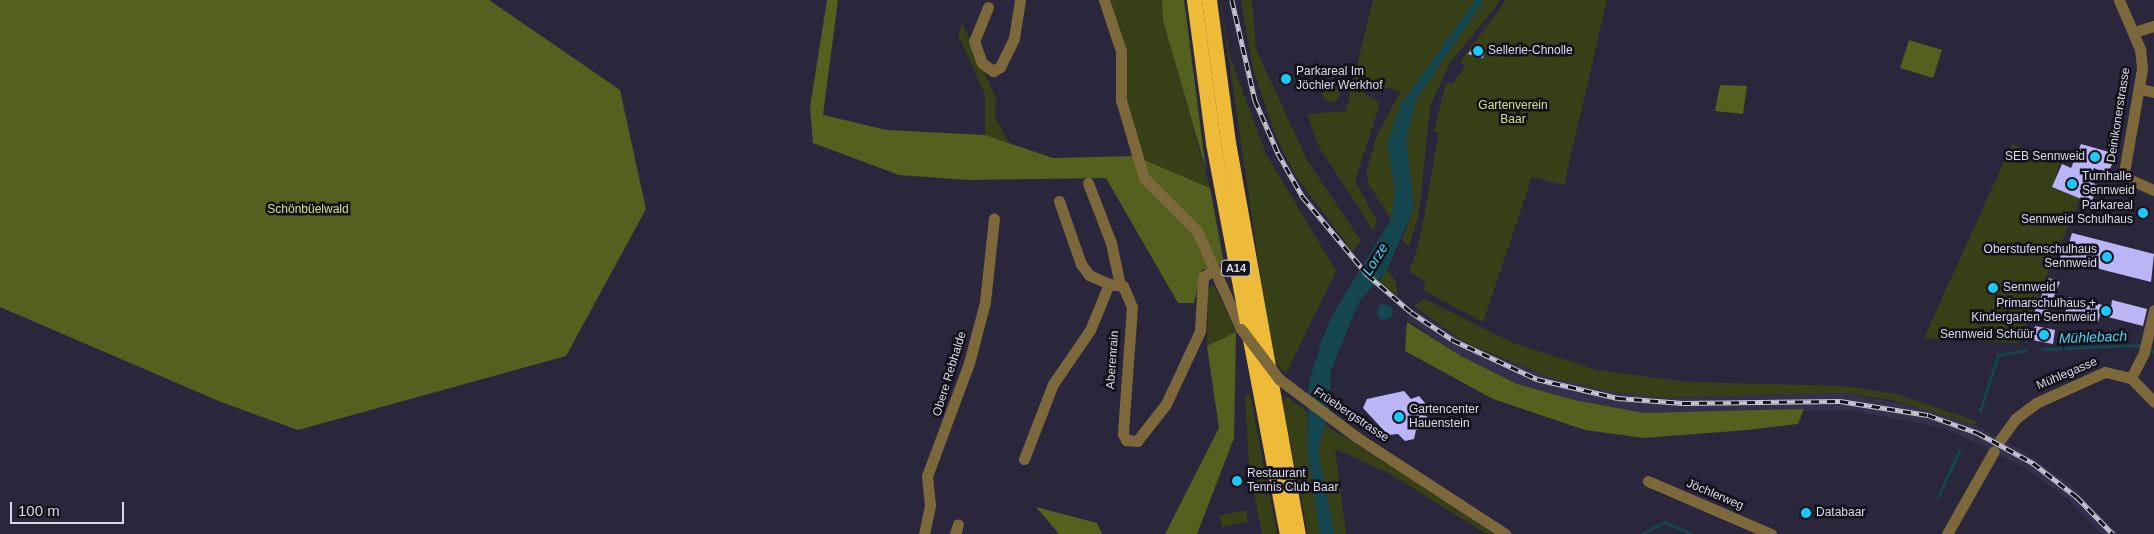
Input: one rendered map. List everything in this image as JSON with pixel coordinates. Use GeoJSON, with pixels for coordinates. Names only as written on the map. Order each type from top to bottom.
{"type":"FeatureCollection","features":[{"type":"Feature","properties":{"kind":"highway","name":"A14"},"geometry":{"type":"LineString","coordinates":[[1194,0],[1213,144],[1287,534]]}},
{"type":"Feature","properties":{"kind":"highway","name":"A14"},"geometry":{"type":"LineString","coordinates":[[1210,0],[1228,142],[1298,534]]}},
{"type":"Feature","properties":{"kind":"street"},"geometry":{"type":"LineString","coordinates":[[988,7],[974,41],[982,63],[993,71],[1000,68],[1014,38],[1020,0]]}},
{"type":"Feature","properties":{"kind":"street","name":"Früebergstrasse"},"geometry":{"type":"LineString","coordinates":[[1104,0],[1121,51],[1121,100],[1144,178],[1197,231],[1241,329],[1270,369],[1294,393],[1358,438],[1505,534]]}},
{"type":"Feature","properties":{"kind":"street","name":"Deinikonerstrasse"},"geometry":{"type":"LineString","coordinates":[[2119,0],[2140,49],[2140,89],[2124,172],[2129,179],[2154,190]]}},
{"type":"Feature","properties":{"kind":"street"},"geometry":{"type":"LineString","coordinates":[[2134,32],[2154,26]]}},
{"type":"Feature","properties":{"kind":"street"},"geometry":{"type":"LineString","coordinates":[[2140,89],[2154,92]]}},
{"type":"Feature","properties":{"kind":"street"},"geometry":{"type":"LineString","coordinates":[[1059,201],[1081,264],[1089,275],[1114,284],[1111,243],[1088,183]]}},
{"type":"Feature","properties":{"kind":"street","name":"Obere Rebhalde"},"geometry":{"type":"LineString","coordinates":[[924,534],[930,505],[927,476],[969,363],[985,302],[994,218]]}},
{"type":"Feature","properties":{"kind":"street","name":"Aberenrain"},"geometry":{"type":"LineString","coordinates":[[1024,459],[1053,384],[1090,330],[1114,284],[1132,307],[1122,434],[1131,442],[1137,441],[1166,404],[1200,331],[1203,277],[1215,270]]}},
{"type":"Feature","properties":{"kind":"street"},"geometry":{"type":"LineString","coordinates":[[2154,310],[2144,352],[2131,378],[2154,402]]}},
{"type":"Feature","properties":{"kind":"street","name":"Mühlegasse"},"geometry":{"type":"LineString","coordinates":[[2000,440],[2015,420],[2048,396],[2105,372],[2131,378]]}},
{"type":"Feature","properties":{"kind":"street"},"geometry":{"type":"LineString","coordinates":[[1947,534],[1994,451]]}},
{"type":"Feature","properties":{"kind":"street","name":"Jöchlerweg"},"geometry":{"type":"LineString","coordinates":[[1648,481],[1770,534]]}},
{"type":"Feature","properties":{"kind":"shaded area"},"geometry":{"type":"Polygon","coordinates":[[[1414,309],[1464,342],[1502,359],[1551,378],[1608,391],[1660,398],[1845,393],[1929,409],[1975,425],[2023,451],[2071,485],[2118,534],[2101,534],[2070,501],[2024,467],[1948,429],[1849,410],[1644,413],[1574,400],[1517,384],[1461,356],[1407,319],[1414,309]]]}},
{"type":"Feature","properties":{"kind":"green space","name":"Schönbüelwald"},"geometry":{"type":"Polygon","coordinates":[[[0,0],[489,0],[620,90],[646,209],[566,356],[298,430],[221,402],[0,307],[0,0]]]}},
{"type":"Feature","properties":{"kind":"green space"},"geometry":{"type":"Polygon","coordinates":[[[827,0],[838,0],[823,115],[887,130],[985,135],[1053,158],[1135,156],[1210,188],[1224,263],[1202,270],[1194,303],[1178,303],[1106,178],[968,180],[899,175],[813,143],[810,107],[827,0]]]}},
{"type":"Feature","properties":{"kind":"green space"},"geometry":{"type":"Polygon","coordinates":[[[1104,0],[1162,0],[1163,20],[1210,188],[1135,156],[1122,69],[1104,0]]]}},
{"type":"Feature","properties":{"kind":"green space"},"geometry":{"type":"Polygon","coordinates":[[[1162,0],[1184,0],[1206,170],[1163,20],[1162,0]]]}},
{"type":"Feature","properties":{"kind":"green space"},"geometry":{"type":"Polygon","coordinates":[[[1220,0],[1230,57],[1266,154],[1336,271],[1286,374],[1273,360],[1220,0]]]}},
{"type":"Feature","properties":{"kind":"green space"},"geometry":{"type":"Polygon","coordinates":[[[1241,0],[1252,0],[1256,49],[1307,160],[1361,241],[1353,252],[1297,178],[1277,139],[1253,69],[1241,0]]]}},
{"type":"Feature","properties":{"kind":"green space"},"geometry":{"type":"Polygon","coordinates":[[[1373,0],[1475,0],[1387,143],[1395,190],[1391,219],[1369,185],[1366,173],[1377,135],[1400,92],[1367,82],[1362,92],[1380,103],[1355,181],[1377,221],[1373,230],[1319,147],[1307,114],[1346,111],[1373,0]]]}},
{"type":"Feature","properties":{"kind":"green space"},"geometry":{"type":"Polygon","coordinates":[[[1484,0],[1501,0],[1449,64],[1430,107],[1419,214],[1409,246],[1402,240],[1414,207],[1406,140],[1415,101],[1484,0]]]}},
{"type":"Feature","properties":{"kind":"green space","name":"Gartenverein Baar"},"geometry":{"type":"Polygon","coordinates":[[[1506,0],[1607,0],[1564,185],[1532,177],[1483,322],[1423,290],[1426,282],[1409,271],[1419,244],[1439,133],[1434,131],[1446,82],[1453,84],[1465,66],[1460,62],[1506,0]]]}},
{"type":"Feature","properties":{"kind":"green space"},"geometry":{"type":"Polygon","coordinates":[[[962,23],[996,98],[995,117],[1009,143],[985,135],[985,94],[958,35],[962,23]]]}},
{"type":"Feature","properties":{"kind":"green space"},"geometry":{"type":"Polygon","coordinates":[[[1909,40],[1942,50],[1933,78],[1900,68],[1909,40]]]}},
{"type":"Feature","properties":{"kind":"green space"},"geometry":{"type":"Polygon","coordinates":[[[1331,84],[1337,87],[1340,93],[1337,99],[1331,102],[1325,99],[1322,93],[1325,87],[1331,84]]]}},
{"type":"Feature","properties":{"kind":"green space"},"geometry":{"type":"Polygon","coordinates":[[[1720,85],[1747,86],[1743,114],[1715,111],[1720,85]]]}},
{"type":"Feature","properties":{"kind":"green space","name":"Sennweid"},"geometry":{"type":"Polygon","coordinates":[[[2012,144],[2060,163],[2053,187],[2080,199],[2018,343],[1924,338],[2012,144]]]}},
{"type":"Feature","properties":{"kind":"green space"},"geometry":{"type":"Polygon","coordinates":[[[1387,270],[1395,280],[1398,297],[1379,281],[1387,270]]]}},
{"type":"Feature","properties":{"kind":"green space"},"geometry":{"type":"Polygon","coordinates":[[[1214,285],[1236,332],[1207,346],[1208,288],[1214,285]]]}},
{"type":"Feature","properties":{"kind":"green space"},"geometry":{"type":"Polygon","coordinates":[[[1424,299],[1511,342],[1597,370],[1688,382],[1843,386],[1896,394],[1976,421],[1975,425],[1893,400],[1845,393],[1660,398],[1608,391],[1551,378],[1464,342],[1414,306],[1424,299]]]}},
{"type":"Feature","properties":{"kind":"green space"},"geometry":{"type":"Polygon","coordinates":[[[1407,322],[1461,356],[1517,384],[1574,400],[1644,413],[1804,409],[1798,424],[1747,430],[1644,438],[1585,430],[1493,399],[1405,351],[1407,322]]]}},
{"type":"Feature","properties":{"kind":"green space"},"geometry":{"type":"Polygon","coordinates":[[[1236,332],[1234,438],[1197,534],[1165,534],[1219,428],[1207,346],[1236,332]]]}},
{"type":"Feature","properties":{"kind":"green space"},"geometry":{"type":"Polygon","coordinates":[[[1250,394],[1277,534],[1262,534],[1249,467],[1245,396],[1250,394]]]}},
{"type":"Feature","properties":{"kind":"green space"},"geometry":{"type":"Polygon","coordinates":[[[1287,397],[1307,412],[1307,449],[1320,534],[1308,534],[1282,402],[1287,397]]]}},
{"type":"Feature","properties":{"kind":"green space"},"geometry":{"type":"Polygon","coordinates":[[[1325,425],[1494,534],[1486,534],[1389,473],[1335,449],[1346,534],[1334,534],[1318,451],[1325,425]]]}},
{"type":"Feature","properties":{"kind":"green space"},"geometry":{"type":"Polygon","coordinates":[[[1036,507],[1097,523],[1102,534],[1059,534],[1036,507]]]}},
{"type":"Feature","properties":{"kind":"green space"},"geometry":{"type":"Polygon","coordinates":[[[1246,510],[1248,522],[1222,527],[1219,515],[1246,510]]]}},
{"type":"Feature","properties":{"kind":"water","name":"Lorze"},"geometry":{"type":"Polygon","coordinates":[[[1475,0],[1484,0],[1415,101],[1406,140],[1414,207],[1387,270],[1359,302],[1331,370],[1329,410],[1318,451],[1334,534],[1320,534],[1307,449],[1309,383],[1321,342],[1333,314],[1391,219],[1395,190],[1387,143],[1401,104],[1475,0]]]}},
{"type":"Feature","properties":{"kind":"water"},"geometry":{"type":"Polygon","coordinates":[[[1382,304],[1388,304],[1393,309],[1391,318],[1382,320],[1377,315],[1377,309],[1382,304]]]}},
{"type":"Feature","properties":{"kind":"building","name":"Sellerie-Chnolle"},"geometry":{"type":"Polygon","coordinates":[[[1474,47],[1485,50],[1483,58],[1468,54],[1474,47]]]}},
{"type":"Feature","properties":{"kind":"building"},"geometry":{"type":"Polygon","coordinates":[[[2081,144],[2116,154],[2108,174],[2094,168],[2088,181],[2098,185],[2091,203],[2052,187],[2062,164],[2071,168],[2081,144]]]}},
{"type":"Feature","properties":{"kind":"building","name":"Oberstufenschulhaus Sennweid"},"geometry":{"type":"Polygon","coordinates":[[[2072,233],[2154,254],[2151,282],[2060,259],[2062,248],[2067,250],[2072,233]]]}},
{"type":"Feature","properties":{"kind":"building"},"geometry":{"type":"Polygon","coordinates":[[[2049,278],[2060,282],[2045,317],[2034,313],[2049,278]]]}},
{"type":"Feature","properties":{"kind":"building","name":"Primarschulhaus + Kindergarten Sennweid"},"geometry":{"type":"Polygon","coordinates":[[[2069,297],[2111,307],[2112,300],[2147,309],[2143,326],[2100,315],[2098,322],[2065,314],[2069,297]]]}},
{"type":"Feature","properties":{"kind":"building","name":"Sennweid Schüür"},"geometry":{"type":"Polygon","coordinates":[[[2035,326],[2055,330],[2053,344],[2032,340],[2035,326]]]}},
{"type":"Feature","properties":{"kind":"building","name":"Gartencenter Hauenstein"},"geometry":{"type":"Polygon","coordinates":[[[1404,391],[1411,399],[1419,396],[1425,403],[1423,412],[1428,418],[1425,428],[1416,430],[1414,439],[1405,441],[1398,434],[1388,435],[1363,408],[1367,399],[1404,391]]]}},
{"type":"Feature","properties":{"kind":"waterway","name":"Mühlebach"},"geometry":{"type":"LineString","coordinates":[[2044,349],[2141,345]]}},
{"type":"Feature","properties":{"kind":"waterway","name":"Mühlebach"},"geometry":{"type":"LineString","coordinates":[[1980,411],[1998,355],[2026,350]]}},
{"type":"Feature","properties":{"kind":"waterway","name":"Mühlebach"},"geometry":{"type":"LineString","coordinates":[[2150,350],[2154,352]]}},
{"type":"Feature","properties":{"kind":"waterway","name":"Mühlebach"},"geometry":{"type":"LineString","coordinates":[[1938,497],[1959,451]]}},
{"type":"Feature","properties":{"kind":"waterway","name":"Mühlebach"},"geometry":{"type":"LineString","coordinates":[[1641,534],[1665,522],[1692,534]]}},
{"type":"Feature","properties":{"kind":"railway"},"geometry":{"type":"LineString","coordinates":[[1232,0],[1255,100],[1278,153],[1303,197],[1368,275],[1411,312],[1453,340],[1537,379],[1618,398],[1683,403],[1840,401],[1928,415],[1978,433],[2033,463],[2077,497],[2113,534]]}},
{"type":"Feature","properties":{"kind":"place","name":"Sellerie-Chnolle"},"geometry":{"type":"Point","coordinates":[1478,51]}},
{"type":"Feature","properties":{"kind":"place","name":"Parkareal Im Jöchler Werkhof"},"geometry":{"type":"Point","coordinates":[1286,79]}},
{"type":"Feature","properties":{"kind":"place","name":"SEB Sennweid"},"geometry":{"type":"Point","coordinates":[2095,157]}},
{"type":"Feature","properties":{"kind":"place","name":"Turnhalle Sennweid"},"geometry":{"type":"Point","coordinates":[2072,184]}},
{"type":"Feature","properties":{"kind":"place","name":"Parkareal Sennweid Schulhaus"},"geometry":{"type":"Point","coordinates":[2143,213]}},
{"type":"Feature","properties":{"kind":"place","name":"Oberstufenschulhaus Sennweid"},"geometry":{"type":"Point","coordinates":[2107,257]}},
{"type":"Feature","properties":{"kind":"place","name":"Sennweid"},"geometry":{"type":"Point","coordinates":[1993,288]}},
{"type":"Feature","properties":{"kind":"place","name":"Primarschulhaus + Kindergarten Sennweid"},"geometry":{"type":"Point","coordinates":[2106,311]}},
{"type":"Feature","properties":{"kind":"place","name":"Sennweid Schüür"},"geometry":{"type":"Point","coordinates":[2044,335]}},
{"type":"Feature","properties":{"kind":"place","name":"Gartencenter Hauenstein"},"geometry":{"type":"Point","coordinates":[1399,417]}},
{"type":"Feature","properties":{"kind":"place","name":"Restaurant Tennis Club Baar"},"geometry":{"type":"Point","coordinates":[1237,481]}},
{"type":"Feature","properties":{"kind":"place","name":"Databaar"},"geometry":{"type":"Point","coordinates":[1806,513]}}]}
